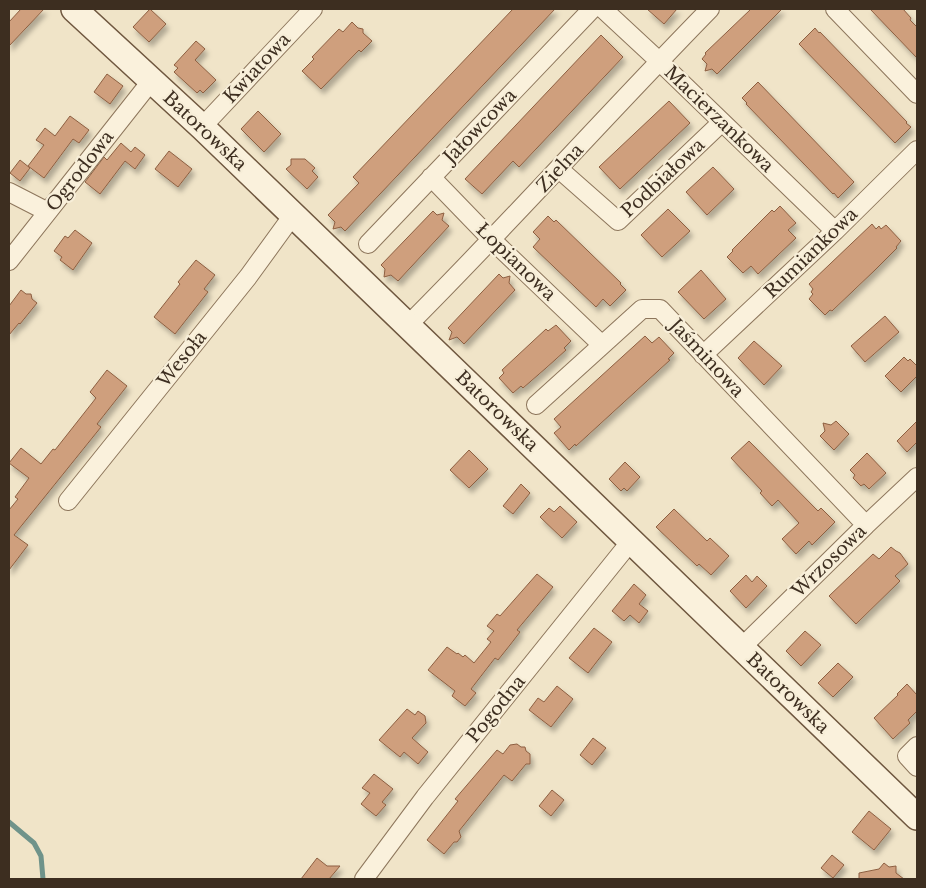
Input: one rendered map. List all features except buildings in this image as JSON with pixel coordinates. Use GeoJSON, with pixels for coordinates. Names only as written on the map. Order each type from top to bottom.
{"type":"FeatureCollection","features":[{"type":"Feature","properties":{"kind":"street","name":"Batorowska"},"geometry":{"type":"LineString","coordinates":[[74,9],[202,127],[408,324],[917,817]]}},
{"type":"Feature","properties":{"kind":"street","name":"Kwiatowa"},"geometry":{"type":"LineString","coordinates":[[202,127],[313,9]]}},
{"type":"Feature","properties":{"kind":"street","name":"Jałowcowa"},"geometry":{"type":"LineString","coordinates":[[368,244],[592,9]]}},
{"type":"Feature","properties":{"kind":"street","name":"Macierzankowa"},"geometry":{"type":"LineString","coordinates":[[603,9],[835,231]]}},
{"type":"Feature","properties":{"kind":"street","name":"Zielna"},"geometry":{"type":"LineString","coordinates":[[408,324],[559,169],[710,9]]}},
{"type":"Feature","properties":{"kind":"street"},"geometry":{"type":"LineString","coordinates":[[835,9],[917,94]]}},
{"type":"Feature","properties":{"kind":"street","name":"Ogrodowa"},"geometry":{"type":"LineString","coordinates":[[9,262],[152,80]]}},
{"type":"Feature","properties":{"kind":"street","name":"Podbiałowa"},"geometry":{"type":"LineString","coordinates":[[559,169],[618,221],[722,122]]}},
{"type":"Feature","properties":{"kind":"street","name":"Rumiankowa"},"geometry":{"type":"LineString","coordinates":[[703,354],[835,231],[917,150]]}},
{"type":"Feature","properties":{"kind":"street","name":"Łopianowa"},"geometry":{"type":"LineString","coordinates":[[431,177],[491,239],[602,345]]}},
{"type":"Feature","properties":{"kind":"street"},"geometry":{"type":"LineString","coordinates":[[9,192],[48,212]]}},
{"type":"Feature","properties":{"kind":"street","name":"Wesoła"},"geometry":{"type":"LineString","coordinates":[[68,501],[248,277],[293,214]]}},
{"type":"Feature","properties":{"kind":"street","name":"Jaśminowa"},"geometry":{"type":"LineString","coordinates":[[536,405],[642,309],[660,309],[866,525]]}},
{"type":"Feature","properties":{"kind":"street","name":"Wrzosowa"},"geometry":{"type":"LineString","coordinates":[[741,648],[917,477]]}},
{"type":"Feature","properties":{"kind":"street","name":"Pogodna"},"geometry":{"type":"LineString","coordinates":[[364,879],[425,797],[631,541]]}},
{"type":"Feature","properties":{"kind":"street"},"geometry":{"type":"LineString","coordinates":[[917,746],[907,756],[917,767]]}},
{"type":"Feature","properties":{"kind":"waterway"},"geometry":{"type":"LineString","coordinates":[[9,822],[34,843],[41,856],[43,879]]}}]}
